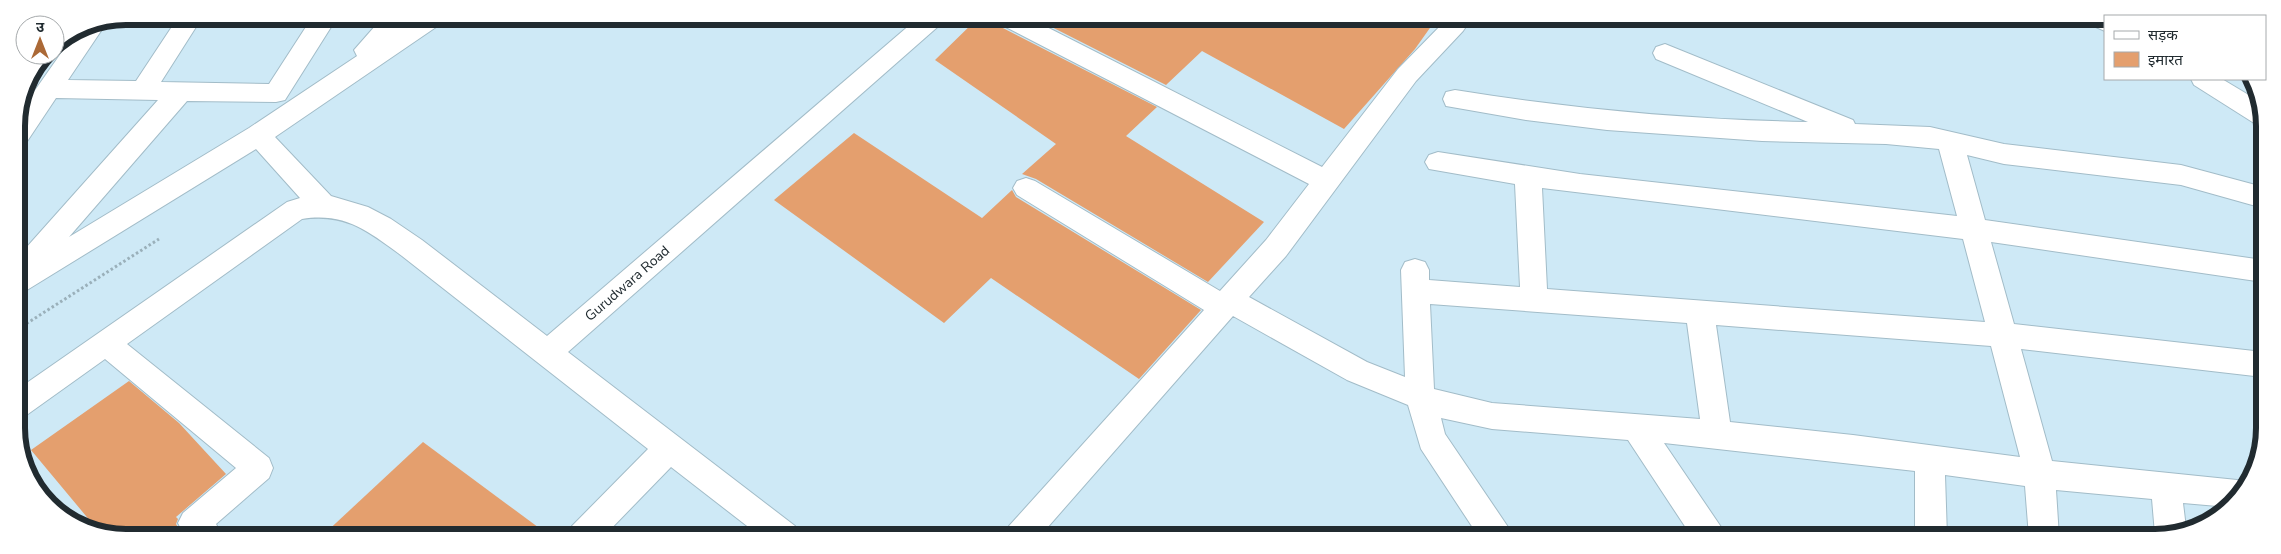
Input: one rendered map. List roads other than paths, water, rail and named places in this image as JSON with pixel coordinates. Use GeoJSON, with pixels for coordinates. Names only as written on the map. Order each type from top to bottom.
{"type":"FeatureCollection","features":[{"type":"Feature","properties":{"kind":"street"},"geometry":{"type":"LineString","coordinates":[[143,90],[185,25]]}},
{"type":"Feature","properties":{"kind":"street"},"geometry":{"type":"LineString","coordinates":[[49,88],[276,93],[320,25]]}},
{"type":"Feature","properties":{"kind":"street"},"geometry":{"type":"LineString","coordinates":[[334,84],[388,25]]}},
{"type":"Feature","properties":{"kind":"street"},"geometry":{"type":"LineString","coordinates":[[25,277],[258,135],[422,25]]}},
{"type":"Feature","properties":{"kind":"street","name":"Gurudwara Road"},"geometry":{"type":"LineString","coordinates":[[548,352],[925,25]]}},
{"type":"Feature","properties":{"kind":"street"},"geometry":{"type":"LineString","coordinates":[[1022,25],[1326,181]]}},
{"type":"Feature","properties":{"kind":"street"},"geometry":{"type":"LineString","coordinates":[[1026,529],[1276,248],[1407,75],[1455,25]]}},
{"type":"Feature","properties":{"kind":"street"},"geometry":{"type":"LineString","coordinates":[[25,124],[49,88],[66,48],[77,38]]}},
{"type":"Feature","properties":{"kind":"street"},"geometry":{"type":"LineString","coordinates":[[1665,53],[1829,122],[1864,134]]}},
{"type":"Feature","properties":{"kind":"street"},"geometry":{"type":"LineString","coordinates":[[2205,80],[2255,111]]}},
{"type":"Feature","properties":{"kind":"street"},"geometry":{"type":"LineString","coordinates":[[25,269],[181,91]]}},
{"type":"Feature","properties":{"kind":"street"},"geometry":{"type":"LineString","coordinates":[[1455,99],[1526,111],[1607,120],[1762,131],[1912,136],[1950,141],[2004,154],[2181,175],[2256,196]]}},
{"type":"Feature","properties":{"kind":"street"},"geometry":{"type":"LineString","coordinates":[[258,135],[324,206]]}},
{"type":"Feature","properties":{"kind":"street"},"geometry":{"type":"LineString","coordinates":[[1950,141],[2040,474],[2043,529]]}},
{"type":"Feature","properties":{"kind":"street"},"geometry":{"type":"LineString","coordinates":[[1438,162],[1528,176],[1974,229],[2256,270]]}},
{"type":"Feature","properties":{"kind":"street"},"geometry":{"type":"LineString","coordinates":[[1528,176],[1534,299]]}},
{"type":"Feature","properties":{"kind":"street"},"geometry":{"type":"LineString","coordinates":[[1026,188],[1226,304],[1357,371],[1441,405],[1492,416],[1717,434],[2040,474],[2232,493]]}},
{"type":"Feature","properties":{"kind":"street"},"geometry":{"type":"LineString","coordinates":[[25,400],[296,210],[324,206],[346,210],[375,223],[412,248],[775,529]]}},
{"type":"Feature","properties":{"kind":"street"},"geometry":{"type":"LineString","coordinates":[[1492,529],[1432,439],[1420,396],[1416,281],[1534,299],[2002,335],[2256,364]]}},
{"type":"Feature","properties":{"kind":"street"},"geometry":{"type":"LineString","coordinates":[[1700,312],[1717,434]]}},
{"type":"Feature","properties":{"kind":"street"},"geometry":{"type":"LineString","coordinates":[[106,342],[258,468],[194,523],[200,529]]}},
{"type":"Feature","properties":{"kind":"street"},"geometry":{"type":"LineString","coordinates":[[1636,427],[1705,529]]}},
{"type":"Feature","properties":{"kind":"street"},"geometry":{"type":"LineString","coordinates":[[590,529],[670,447]]}},
{"type":"Feature","properties":{"kind":"street"},"geometry":{"type":"LineString","coordinates":[[1930,459],[1931,529]]}},
{"type":"Feature","properties":{"kind":"street"},"geometry":{"type":"LineString","coordinates":[[2166,487],[2170,528]]}}]}
